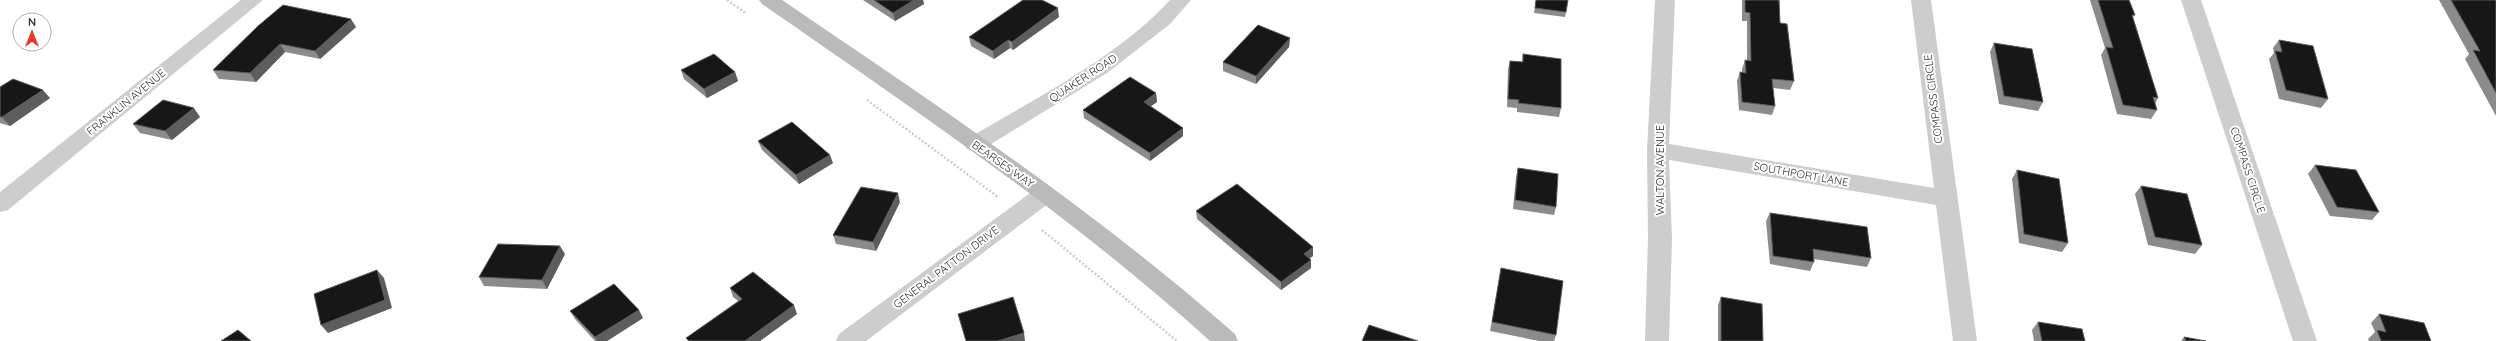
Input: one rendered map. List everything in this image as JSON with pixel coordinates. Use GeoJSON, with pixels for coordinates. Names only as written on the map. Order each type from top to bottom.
{"type":"FeatureCollection","features":[{"type":"Feature","properties":{"kind":"main road","name":"BEARSES WAY"},"geometry":{"type":"LineString","coordinates":[[769,0],[975,144],[1115,245],[1191,308],[1226,341]]}},
{"type":"Feature","properties":{"kind":"street","name":"FRANKLIN AVENUE"},"geometry":{"type":"LineString","coordinates":[[0,204],[253,0]]}},
{"type":"Feature","properties":{"kind":"street","name":"QUAKER ROAD"},"geometry":{"type":"LineString","coordinates":[[975,144],[1100,68],[1163,20],[1181,0]]}},
{"type":"Feature","properties":{"kind":"street","name":"WALTON AVENUE"},"geometry":{"type":"LineString","coordinates":[[1657,341],[1660,239],[1658,150],[1665,0]]}},
{"type":"Feature","properties":{"kind":"street","name":"COMPASS CIRCLE"},"geometry":{"type":"LineString","coordinates":[[1921,0],[1945,198],[1965,341]]}},
{"type":"Feature","properties":{"kind":"street","name":"COMPASS CIRCLE"},"geometry":{"type":"LineString","coordinates":[[2191,0],[2305,341]]}},
{"type":"Feature","properties":{"kind":"street","name":"SOUTHPORT LANE"},"geometry":{"type":"LineString","coordinates":[[1658,150],[1945,198]]}},
{"type":"Feature","properties":{"kind":"street","name":"GENERAL PATTON DRIVE"},"geometry":{"type":"LineString","coordinates":[[848,341],[1045,194]]}},
{"type":"Feature","properties":{"kind":"path"},"geometry":{"type":"LineString","coordinates":[[727,0],[751,17]]}},
{"type":"Feature","properties":{"kind":"path"},"geometry":{"type":"LineString","coordinates":[[860,95],[996,196]]}},
{"type":"Feature","properties":{"kind":"path"},"geometry":{"type":"LineString","coordinates":[[1042,230],[1178,341]]}},
{"type":"Feature","properties":{"kind":"building"},"geometry":{"type":"Polygon","coordinates":[[[874,0],[914,0],[893,13],[874,0]]]}},
{"type":"Feature","properties":{"kind":"building"},"geometry":{"type":"Polygon","coordinates":[[[1023,0],[1042,0],[1058,8],[1012,42],[1008,40],[993,51],[969,37],[1023,0]]]}},
{"type":"Feature","properties":{"kind":"building"},"geometry":{"type":"Polygon","coordinates":[[[1536,0],[1568,0],[1566,12],[1535,8],[1536,0]]]}},
{"type":"Feature","properties":{"kind":"building"},"geometry":{"type":"Polygon","coordinates":[[[1745,0],[1779,0],[1780,23],[1787,24],[1794,81],[1772,79],[1775,106],[1742,102],[1740,72],[1746,73],[1745,60],[1751,61],[1750,13],[1745,12],[1745,0]]]}},
{"type":"Feature","properties":{"kind":"building"},"geometry":{"type":"Polygon","coordinates":[[[2098,0],[2129,0],[2135,15],[2132,15],[2158,98],[2153,97],[2157,110],[2123,105],[2106,47],[2113,48],[2098,0]]]}},
{"type":"Feature","properties":{"kind":"building"},"geometry":{"type":"Polygon","coordinates":[[[2451,0],[2496,0],[2496,93],[2473,50],[2480,51],[2451,0]]]}},
{"type":"Feature","properties":{"kind":"building"},"geometry":{"type":"Polygon","coordinates":[[[283,5],[351,19],[315,51],[280,44],[250,73],[213,70],[258,26],[283,5]]]}},
{"type":"Feature","properties":{"kind":"building"},"geometry":{"type":"Polygon","coordinates":[[[1258,25],[1290,38],[1256,76],[1223,62],[1258,25]]]}},
{"type":"Feature","properties":{"kind":"building"},"geometry":{"type":"Polygon","coordinates":[[[2279,40],[2313,46],[2328,99],[2286,90],[2275,51],[2282,52],[2279,40]]]}},
{"type":"Feature","properties":{"kind":"building"},"geometry":{"type":"Polygon","coordinates":[[[1994,43],[2032,49],[2043,102],[2004,96],[1994,43]]]}},
{"type":"Feature","properties":{"kind":"building"},"geometry":{"type":"Polygon","coordinates":[[[714,54],[735,72],[704,89],[681,70],[714,54]]]}},
{"type":"Feature","properties":{"kind":"building"},"geometry":{"type":"Polygon","coordinates":[[[1523,54],[1561,59],[1561,108],[1518,103],[1519,100],[1508,99],[1510,61],[1523,62],[1523,54]]]}},
{"type":"Feature","properties":{"kind":"building"},"geometry":{"type":"Polygon","coordinates":[[[1130,77],[1156,93],[1144,102],[1183,128],[1150,153],[1083,110],[1130,77]]]}},
{"type":"Feature","properties":{"kind":"building"},"geometry":{"type":"Polygon","coordinates":[[[13,79],[43,90],[0,117],[0,87],[13,79]]]}},
{"type":"Feature","properties":{"kind":"building"},"geometry":{"type":"Polygon","coordinates":[[[163,100],[194,108],[165,131],[133,124],[163,100]]]}},
{"type":"Feature","properties":{"kind":"building"},"geometry":{"type":"Polygon","coordinates":[[[792,122],[830,155],[796,175],[758,141],[792,122]]]}},
{"type":"Feature","properties":{"kind":"building"},"geometry":{"type":"Polygon","coordinates":[[[2315,165],[2356,170],[2379,212],[2337,207],[2315,165]]]}},
{"type":"Feature","properties":{"kind":"building"},"geometry":{"type":"Polygon","coordinates":[[[1518,168],[1558,174],[1556,207],[1515,200],[1518,168]]]}},
{"type":"Feature","properties":{"kind":"building"},"geometry":{"type":"Polygon","coordinates":[[[2017,170],[2059,179],[2068,243],[2024,234],[2017,170]]]}},
{"type":"Feature","properties":{"kind":"building"},"geometry":{"type":"Polygon","coordinates":[[[1237,184],[1313,247],[1304,254],[1311,260],[1281,282],[1196,211],[1237,184]]]}},
{"type":"Feature","properties":{"kind":"building"},"geometry":{"type":"Polygon","coordinates":[[[2141,186],[2187,194],[2202,245],[2155,237],[2141,186]]]}},
{"type":"Feature","properties":{"kind":"building"},"geometry":{"type":"Polygon","coordinates":[[[861,187],[898,193],[873,242],[833,235],[861,187]]]}},
{"type":"Feature","properties":{"kind":"building"},"geometry":{"type":"Polygon","coordinates":[[[1770,213],[1867,227],[1871,258],[1813,249],[1814,262],[1773,256],[1770,213]]]}},
{"type":"Feature","properties":{"kind":"building"},"geometry":{"type":"Polygon","coordinates":[[[498,244],[560,246],[542,280],[479,277],[498,244]]]}},
{"type":"Feature","properties":{"kind":"building"},"geometry":{"type":"Polygon","coordinates":[[[1501,268],[1563,281],[1556,335],[1492,322],[1501,268]]]}},
{"type":"Feature","properties":{"kind":"building"},"geometry":{"type":"Polygon","coordinates":[[[377,270],[385,300],[321,325],[314,294],[377,270]]]}},
{"type":"Feature","properties":{"kind":"building"},"geometry":{"type":"Polygon","coordinates":[[[753,272],[794,305],[745,341],[689,341],[686,338],[742,299],[730,288],[753,272]]]}},
{"type":"Feature","properties":{"kind":"building"},"geometry":{"type":"Polygon","coordinates":[[[614,284],[639,310],[595,337],[570,311],[614,284]]]}},
{"type":"Feature","properties":{"kind":"building"},"geometry":{"type":"Polygon","coordinates":[[[1013,297],[1024,333],[998,341],[966,341],[958,314],[1013,297]]]}},
{"type":"Feature","properties":{"kind":"building"},"geometry":{"type":"Polygon","coordinates":[[[1721,297],[1762,304],[1763,341],[1721,341],[1721,297]]]}},
{"type":"Feature","properties":{"kind":"building"},"geometry":{"type":"Polygon","coordinates":[[[2379,314],[2424,323],[2431,341],[2381,341],[2377,330],[2386,332],[2379,314]]]}},
{"type":"Feature","properties":{"kind":"building"},"geometry":{"type":"Polygon","coordinates":[[[2038,322],[2082,329],[2085,341],[2042,341],[2038,322]]]}},
{"type":"Feature","properties":{"kind":"building"},"geometry":{"type":"Polygon","coordinates":[[[1369,325],[1418,341],[1362,341],[1369,325]]]}},
{"type":"Feature","properties":{"kind":"building"},"geometry":{"type":"Polygon","coordinates":[[[238,330],[251,341],[221,341],[238,330]]]}},
{"type":"Feature","properties":{"kind":"building"},"geometry":{"type":"Polygon","coordinates":[[[2184,337],[2206,341],[2186,341],[2184,337]]]}}]}
